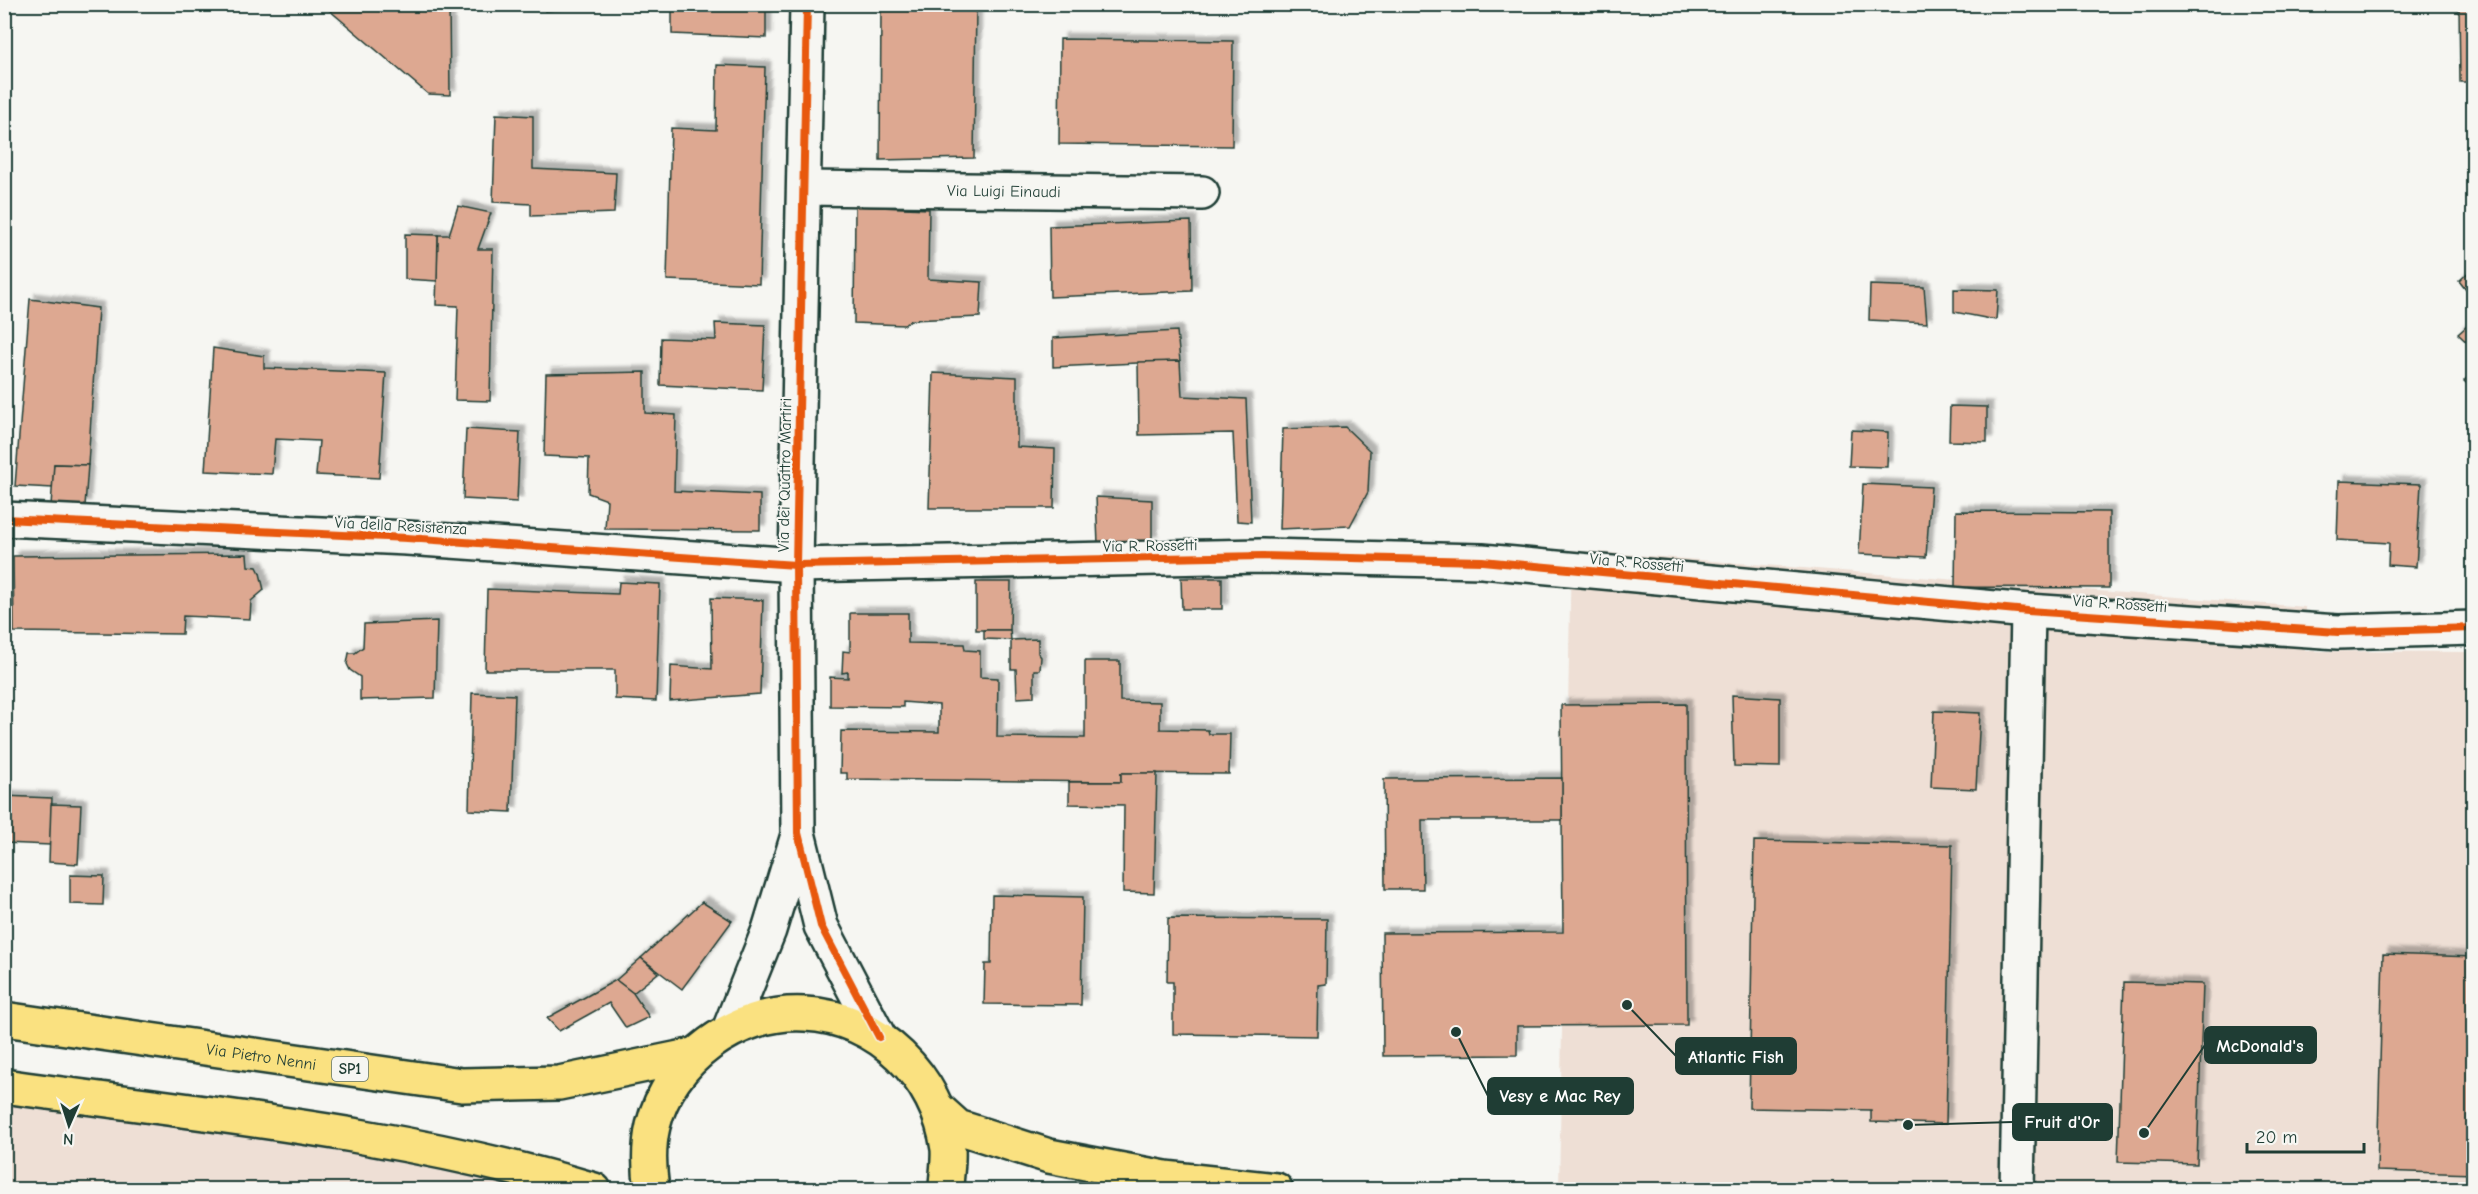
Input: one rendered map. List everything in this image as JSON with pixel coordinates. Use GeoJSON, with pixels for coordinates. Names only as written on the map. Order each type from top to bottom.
{"type":"FeatureCollection","features":[{"type":"Feature","properties":{"kind":"main road"},"geometry":{"type":"LineString","coordinates":[[652,1190],[648,1167],[653,1126],[669,1088],[694,1055],[729,1030],[766,1017],[805,1014],[843,1021],[879,1037],[914,1068],[938,1109],[948,1150],[945,1190]]}},
{"type":"Feature","properties":{"kind":"main road","name":"Via Pietro Nenni"},"geometry":{"type":"LineString","coordinates":[[4,1019],[462,1085],[559,1083],[694,1055]]}},
{"type":"Feature","properties":{"kind":"main road"},"geometry":{"type":"LineString","coordinates":[[4,1086],[365,1137],[532,1171],[594,1190]]}},
{"type":"Feature","properties":{"kind":"main road"},"geometry":{"type":"LineString","coordinates":[[938,1109],[958,1127],[1049,1156],[1165,1178],[1276,1190]]}},
{"type":"Feature","properties":{"kind":"street","name":"Via dei Quattro Martiri"},"geometry":{"type":"LineString","coordinates":[[807,4],[796,565],[798,833],[821,926],[879,1037]]}},
{"type":"Feature","properties":{"kind":"street","name":"Via Luigi Einaudi"},"geometry":{"type":"LineString","coordinates":[[804,188],[1202,193]]}},
{"type":"Feature","properties":{"kind":"street","name":"Via della Resistenza"},"geometry":{"type":"LineString","coordinates":[[4,519],[407,538],[796,565]]}},
{"type":"Feature","properties":{"kind":"street","name":"Via R. Rossetti"},"geometry":{"type":"LineString","coordinates":[[796,565],[1262,556],[1482,561],[2028,611],[2338,632],[2474,628]]}},
{"type":"Feature","properties":{"kind":"street"},"geometry":{"type":"LineString","coordinates":[[2017,1190],[2028,611]]}},
{"type":"Feature","properties":{"kind":"street","name":"Via dei Quattro Martiri"},"geometry":{"type":"LineString","coordinates":[[729,1030],[769,930],[798,833]]}},
{"type":"Feature","properties":{"kind":"shaded area"},"geometry":{"type":"Polygon","coordinates":[[[1571,550],[2305,607],[2305,651],[2473,652],[2473,1189],[1559,1190],[1571,550]]]}},
{"type":"Feature","properties":{"kind":"shaded area"},"geometry":{"type":"Polygon","coordinates":[[[5,1100],[299,1141],[417,1164],[522,1189],[5,1190],[5,1100]]]}},
{"type":"Feature","properties":{"kind":"building"},"geometry":{"type":"Polygon","coordinates":[[[322,4],[449,4],[450,95],[428,94],[322,4]]]}},
{"type":"Feature","properties":{"kind":"building"},"geometry":{"type":"Polygon","coordinates":[[[545,4],[594,4],[594,7],[545,11],[545,4]]]}},
{"type":"Feature","properties":{"kind":"building"},"geometry":{"type":"Polygon","coordinates":[[[672,4],[766,4],[766,38],[672,34],[672,4]]]}},
{"type":"Feature","properties":{"kind":"building"},"geometry":{"type":"Polygon","coordinates":[[[976,6],[974,158],[880,160],[881,8],[976,6]]]}},
{"type":"Feature","properties":{"kind":"building"},"geometry":{"type":"Polygon","coordinates":[[[2459,6],[2474,7],[2474,82],[2460,82],[2459,6]]]}},
{"type":"Feature","properties":{"kind":"building"},"geometry":{"type":"Polygon","coordinates":[[[1060,39],[1233,41],[1232,146],[1059,144],[1060,39]]]}},
{"type":"Feature","properties":{"kind":"building"},"geometry":{"type":"Polygon","coordinates":[[[717,65],[765,67],[759,284],[667,280],[671,128],[716,130],[717,65]]]}},
{"type":"Feature","properties":{"kind":"building"},"geometry":{"type":"Polygon","coordinates":[[[496,114],[533,116],[533,169],[616,173],[614,213],[531,216],[531,204],[493,202],[496,114]]]}},
{"type":"Feature","properties":{"kind":"building"},"geometry":{"type":"Polygon","coordinates":[[[458,206],[491,213],[478,249],[493,249],[490,401],[455,400],[458,306],[436,305],[438,235],[449,235],[458,206]]]}},
{"type":"Feature","properties":{"kind":"building"},"geometry":{"type":"Polygon","coordinates":[[[855,206],[929,209],[928,279],[982,282],[980,317],[911,320],[904,325],[854,323],[855,206]]]}},
{"type":"Feature","properties":{"kind":"building"},"geometry":{"type":"Polygon","coordinates":[[[1191,221],[1192,291],[1050,297],[1049,226],[1191,221]]]}},
{"type":"Feature","properties":{"kind":"building"},"geometry":{"type":"Polygon","coordinates":[[[405,234],[438,235],[437,281],[405,279],[405,234]]]}},
{"type":"Feature","properties":{"kind":"building"},"geometry":{"type":"Polygon","coordinates":[[[2474,267],[2474,300],[2459,281],[2474,267]]]}},
{"type":"Feature","properties":{"kind":"building"},"geometry":{"type":"Polygon","coordinates":[[[1870,285],[1924,287],[1927,323],[1869,320],[1870,285]]]}},
{"type":"Feature","properties":{"kind":"building"},"geometry":{"type":"Polygon","coordinates":[[[1954,289],[1998,290],[1996,320],[1954,312],[1954,289]]]}},
{"type":"Feature","properties":{"kind":"building"},"geometry":{"type":"Polygon","coordinates":[[[30,299],[98,308],[88,465],[54,464],[53,488],[15,486],[30,299]]]}},
{"type":"Feature","properties":{"kind":"building"},"geometry":{"type":"Polygon","coordinates":[[[2474,320],[2474,349],[2458,334],[2474,320]]]}},
{"type":"Feature","properties":{"kind":"building"},"geometry":{"type":"Polygon","coordinates":[[[715,323],[765,325],[762,390],[660,385],[661,338],[716,340],[715,323]]]}},
{"type":"Feature","properties":{"kind":"building"},"geometry":{"type":"Polygon","coordinates":[[[1177,331],[1180,361],[1053,367],[1053,338],[1177,331]]]}},
{"type":"Feature","properties":{"kind":"building"},"geometry":{"type":"Polygon","coordinates":[[[213,348],[264,356],[264,368],[386,373],[379,478],[316,475],[319,441],[275,439],[272,474],[205,471],[213,348]]]}},
{"type":"Feature","properties":{"kind":"building"},"geometry":{"type":"Polygon","coordinates":[[[1180,361],[1182,396],[1246,399],[1251,522],[1237,521],[1233,433],[1139,435],[1138,362],[1180,361]]]}},
{"type":"Feature","properties":{"kind":"building"},"geometry":{"type":"Polygon","coordinates":[[[2474,370],[2474,390],[2464,381],[2474,370]]]}},
{"type":"Feature","properties":{"kind":"building"},"geometry":{"type":"Polygon","coordinates":[[[645,372],[645,413],[676,415],[674,491],[760,495],[760,530],[605,529],[607,500],[588,493],[589,458],[544,456],[546,374],[645,372]]]}},
{"type":"Feature","properties":{"kind":"building"},"geometry":{"type":"Polygon","coordinates":[[[933,373],[1017,377],[1017,447],[1055,449],[1054,508],[929,508],[933,373]]]}},
{"type":"Feature","properties":{"kind":"building"},"geometry":{"type":"Polygon","coordinates":[[[1950,406],[1987,407],[1987,442],[1949,441],[1950,406]]]}},
{"type":"Feature","properties":{"kind":"building"},"geometry":{"type":"Polygon","coordinates":[[[1345,427],[1370,451],[1368,492],[1350,526],[1280,529],[1283,429],[1345,427]]]}},
{"type":"Feature","properties":{"kind":"building"},"geometry":{"type":"Polygon","coordinates":[[[466,429],[520,432],[517,502],[463,499],[466,429]]]}},
{"type":"Feature","properties":{"kind":"building"},"geometry":{"type":"Polygon","coordinates":[[[1851,430],[1888,432],[1887,467],[1849,466],[1851,430]]]}},
{"type":"Feature","properties":{"kind":"building"},"geometry":{"type":"Polygon","coordinates":[[[54,464],[88,465],[85,506],[51,505],[54,464]]]}},
{"type":"Feature","properties":{"kind":"building"},"geometry":{"type":"Polygon","coordinates":[[[2339,481],[2421,484],[2416,567],[2388,565],[2389,543],[2337,540],[2339,481]]]}},
{"type":"Feature","properties":{"kind":"building"},"geometry":{"type":"Polygon","coordinates":[[[1863,484],[1931,487],[1926,557],[1859,554],[1863,484]]]}},
{"type":"Feature","properties":{"kind":"building"},"geometry":{"type":"Polygon","coordinates":[[[1096,497],[1152,500],[1152,541],[1098,544],[1096,497]]]}},
{"type":"Feature","properties":{"kind":"building"},"geometry":{"type":"Polygon","coordinates":[[[1956,511],[2109,512],[2109,588],[1955,587],[1956,511]]]}},
{"type":"Feature","properties":{"kind":"building"},"geometry":{"type":"Polygon","coordinates":[[[247,554],[248,566],[257,567],[264,590],[251,601],[250,619],[183,616],[182,634],[14,632],[13,556],[247,554]]]}},
{"type":"Feature","properties":{"kind":"building"},"geometry":{"type":"Polygon","coordinates":[[[1181,578],[1222,578],[1222,609],[1182,609],[1181,578]]]}},
{"type":"Feature","properties":{"kind":"building"},"geometry":{"type":"Polygon","coordinates":[[[619,582],[660,584],[656,701],[615,699],[615,670],[485,670],[487,589],[618,594],[619,582]]]}},
{"type":"Feature","properties":{"kind":"building"},"geometry":{"type":"Polygon","coordinates":[[[976,582],[1011,582],[1010,630],[976,630],[976,582]]]}},
{"type":"Feature","properties":{"kind":"building"},"geometry":{"type":"Polygon","coordinates":[[[711,598],[763,600],[760,694],[670,701],[671,666],[712,669],[711,598]]]}},
{"type":"Feature","properties":{"kind":"building"},"geometry":{"type":"Polygon","coordinates":[[[850,613],[908,613],[908,643],[964,644],[965,650],[980,651],[980,677],[998,678],[997,737],[1085,738],[1085,661],[1120,661],[1120,701],[1160,702],[1160,729],[1208,730],[1209,734],[1230,734],[1229,774],[1121,773],[1121,782],[847,779],[847,773],[840,773],[841,731],[939,732],[939,705],[903,702],[903,707],[830,706],[830,677],[848,678],[848,672],[842,673],[843,651],[850,652],[850,613]]]}},
{"type":"Feature","properties":{"kind":"building"},"geometry":{"type":"Polygon","coordinates":[[[437,621],[435,698],[360,700],[360,677],[350,670],[347,664],[349,653],[355,653],[363,647],[364,624],[437,621]]]}},
{"type":"Feature","properties":{"kind":"building"},"geometry":{"type":"Polygon","coordinates":[[[984,630],[1010,630],[1011,640],[984,639],[984,630]]]}},
{"type":"Feature","properties":{"kind":"building"},"geometry":{"type":"Polygon","coordinates":[[[1038,639],[1038,653],[1041,657],[1040,670],[1034,670],[1034,697],[1017,698],[1016,669],[1011,669],[1011,640],[1038,639]]]}},
{"type":"Feature","properties":{"kind":"building"},"geometry":{"type":"Polygon","coordinates":[[[472,693],[515,695],[511,812],[469,810],[472,693]]]}},
{"type":"Feature","properties":{"kind":"building"},"geometry":{"type":"Polygon","coordinates":[[[1732,695],[1780,698],[1780,767],[1734,766],[1732,695]]]}},
{"type":"Feature","properties":{"kind":"building"},"geometry":{"type":"Polygon","coordinates":[[[1686,704],[1687,1025],[1517,1026],[1517,1055],[1383,1056],[1382,933],[1563,932],[1561,705],[1686,704]]]}},
{"type":"Feature","properties":{"kind":"building"},"geometry":{"type":"Polygon","coordinates":[[[1934,711],[1980,713],[1976,789],[1931,787],[1934,711]]]}},
{"type":"Feature","properties":{"kind":"building"},"geometry":{"type":"Polygon","coordinates":[[[1121,773],[1157,773],[1154,893],[1123,892],[1124,805],[1069,804],[1069,782],[1121,782],[1121,773]]]}},
{"type":"Feature","properties":{"kind":"building"},"geometry":{"type":"Polygon","coordinates":[[[1562,778],[1562,820],[1422,820],[1423,889],[1385,889],[1384,779],[1562,778]]]}},
{"type":"Feature","properties":{"kind":"building"},"geometry":{"type":"Polygon","coordinates":[[[4,796],[52,798],[50,845],[4,843],[4,796]]]}},
{"type":"Feature","properties":{"kind":"building"},"geometry":{"type":"Polygon","coordinates":[[[51,804],[81,805],[78,864],[49,862],[51,804]]]}},
{"type":"Feature","properties":{"kind":"building"},"geometry":{"type":"Polygon","coordinates":[[[1754,841],[1952,845],[1946,1124],[1871,1122],[1871,1110],[1749,1108],[1754,841]]]}},
{"type":"Feature","properties":{"kind":"building"},"geometry":{"type":"Polygon","coordinates":[[[70,875],[104,876],[103,905],[70,904],[70,875]]]}},
{"type":"Feature","properties":{"kind":"building"},"geometry":{"type":"Polygon","coordinates":[[[992,895],[1083,897],[1081,1005],[984,1004],[985,964],[991,964],[992,895]]]}},
{"type":"Feature","properties":{"kind":"building"},"geometry":{"type":"Polygon","coordinates":[[[702,902],[732,921],[682,989],[641,958],[702,902]]]}},
{"type":"Feature","properties":{"kind":"building"},"geometry":{"type":"Polygon","coordinates":[[[1168,918],[1327,919],[1326,984],[1318,985],[1317,1036],[1173,1034],[1173,982],[1167,982],[1168,918]]]}},
{"type":"Feature","properties":{"kind":"building"},"geometry":{"type":"Polygon","coordinates":[[[2383,954],[2474,957],[2474,1174],[2377,1171],[2383,954]]]}},
{"type":"Feature","properties":{"kind":"building"},"geometry":{"type":"Polygon","coordinates":[[[641,958],[658,973],[633,993],[616,980],[641,958]]]}},
{"type":"Feature","properties":{"kind":"building"},"geometry":{"type":"Polygon","coordinates":[[[616,980],[633,993],[649,1017],[626,1028],[609,1003],[559,1031],[547,1018],[616,980]]]}},
{"type":"Feature","properties":{"kind":"building"},"geometry":{"type":"Polygon","coordinates":[[[2124,982],[2203,984],[2197,1164],[2118,1162],[2124,982]]]}},
{"type":"Feature","properties":{"kind":"cycle path"},"geometry":{"type":"LineString","coordinates":[[807,4],[796,565],[798,833],[821,926],[879,1037]]}},
{"type":"Feature","properties":{"kind":"cycle path"},"geometry":{"type":"LineString","coordinates":[[4,519],[407,538],[796,565],[1262,556],[1482,561],[2028,611],[2338,632],[2474,628]]}},
{"type":"Feature","properties":{"kind":"place","name":"Atlantic Fish"},"geometry":{"type":"Point","coordinates":[1627,1005]}},
{"type":"Feature","properties":{"kind":"place","name":"Vesy e Mac Rey"},"geometry":{"type":"Point","coordinates":[1456,1032]}},
{"type":"Feature","properties":{"kind":"place","name":"Fruit d'Or"},"geometry":{"type":"Point","coordinates":[1908,1125]}},
{"type":"Feature","properties":{"kind":"place","name":"McDonald's"},"geometry":{"type":"Point","coordinates":[2144,1133]}}]}
